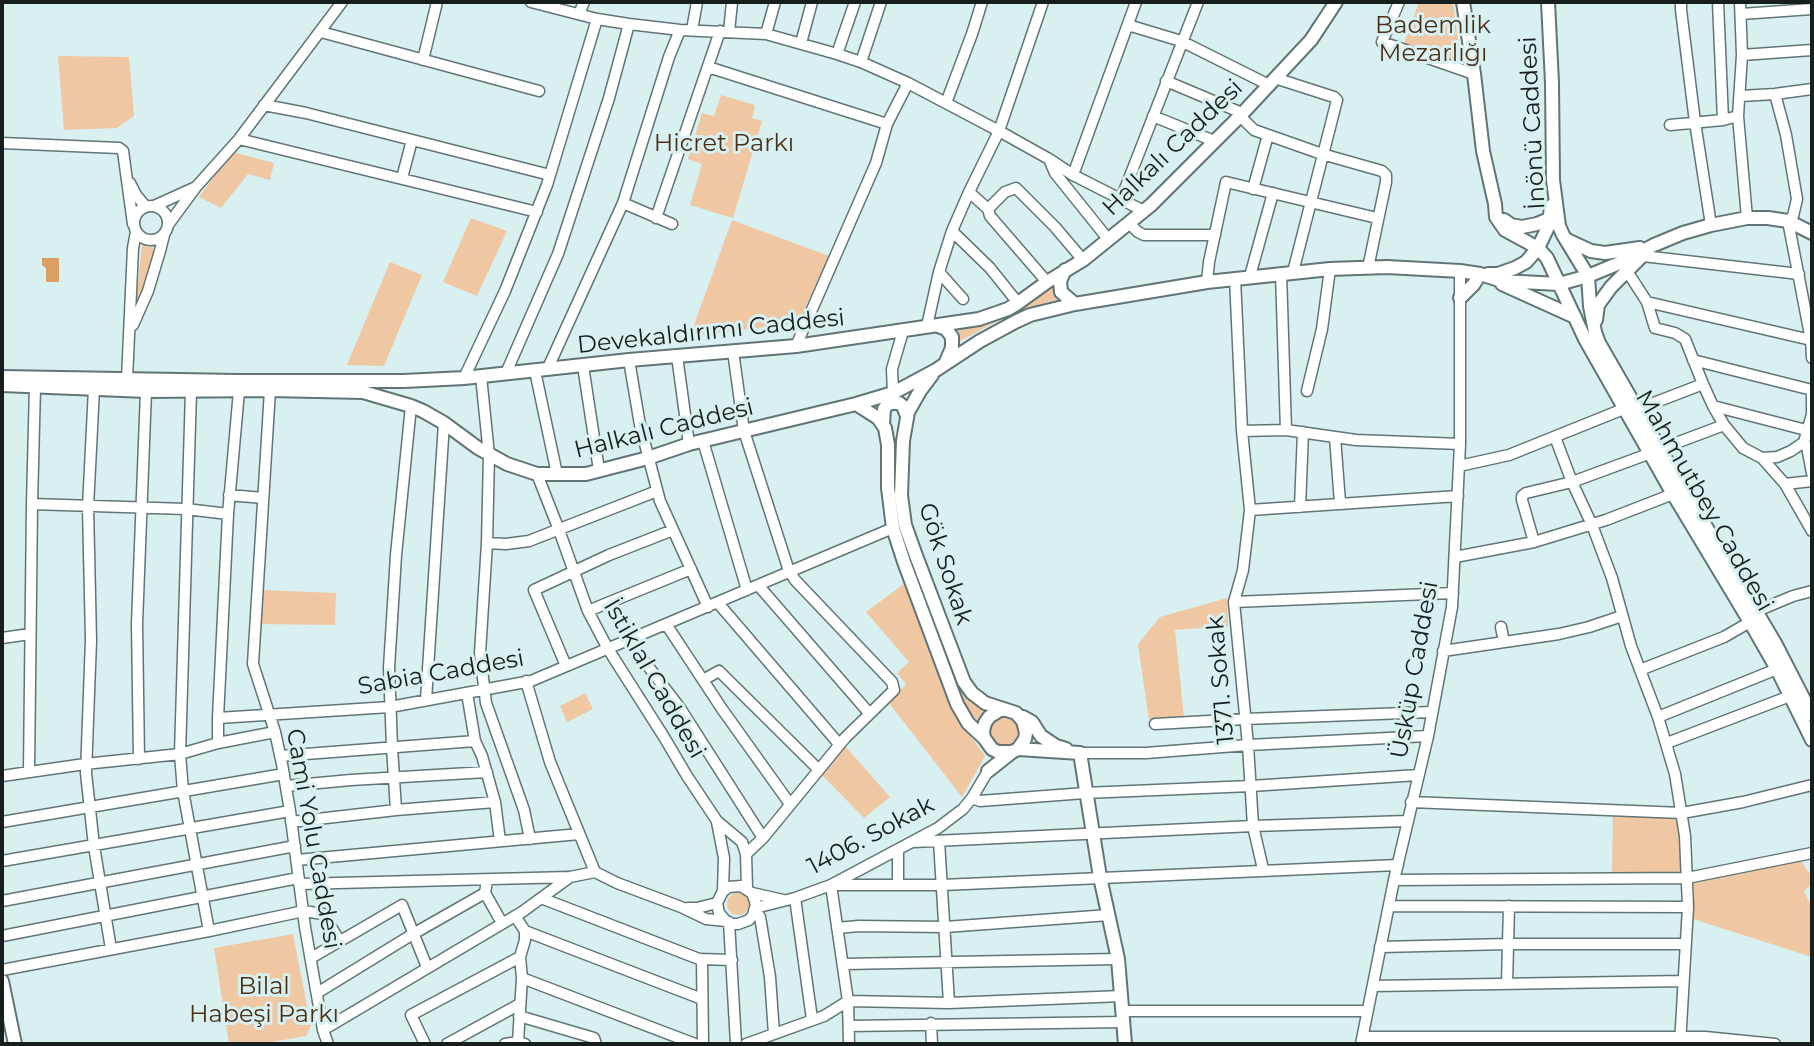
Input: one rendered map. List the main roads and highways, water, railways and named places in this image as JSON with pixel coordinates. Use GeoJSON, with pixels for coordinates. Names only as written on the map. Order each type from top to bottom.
{"type":"FeatureCollection","features":[{"type":"Feature","properties":{"kind":"main road","name":"Halkalı Caddesi"},"geometry":{"type":"LineString","coordinates":[[1018,303],[1083,260],[1144,211],[1241,115],[1311,40],[1335,2]]}},
{"type":"Feature","properties":{"kind":"main road"},"geometry":{"type":"LineString","coordinates":[[1463,2],[1483,151],[1496,204],[1496,217],[1505,229],[1538,248],[1554,270],[1559,284]]}},
{"type":"Feature","properties":{"kind":"main road","name":"İnönü Caddesi"},"geometry":{"type":"LineString","coordinates":[[1548,2],[1553,180],[1559,226],[1588,276]]}},
{"type":"Feature","properties":{"kind":"main road"},"geometry":{"type":"LineString","coordinates":[[1065,270],[1060,281],[1061,292],[1075,304],[1235,278],[1329,269],[1368,268],[1498,274],[1526,262],[1538,248],[1549,225],[1553,180]]}},
{"type":"Feature","properties":{"kind":"main road"},"geometry":{"type":"LineString","coordinates":[[1496,204],[1506,222],[1511,225],[1537,225],[1549,219],[1550,215]]}},
{"type":"Feature","properties":{"kind":"main road"},"geometry":{"type":"LineString","coordinates":[[1480,274],[1502,281],[1559,284],[1588,276],[1684,233],[1747,218],[1788,221],[1812,233]]}},
{"type":"Feature","properties":{"kind":"main road"},"geometry":{"type":"LineString","coordinates":[[1567,240],[1591,251],[1605,253],[1654,245]]}},
{"type":"Feature","properties":{"kind":"main road"},"geometry":{"type":"LineString","coordinates":[[1595,332],[1598,305],[1611,287],[1654,245]]}},
{"type":"Feature","properties":{"kind":"main road"},"geometry":{"type":"LineString","coordinates":[[1460,298],[1480,274]]}},
{"type":"Feature","properties":{"kind":"main road"},"geometry":{"type":"LineString","coordinates":[[1480,274],[1575,317]]}},
{"type":"Feature","properties":{"kind":"main road","name":"Mahmutbey Caddesi"},"geometry":{"type":"LineString","coordinates":[[1588,276],[1595,332],[1632,408],[1812,715]]}},
{"type":"Feature","properties":{"kind":"main road","name":"Mahmutbey Caddesi"},"geometry":{"type":"LineString","coordinates":[[1559,284],[1585,339],[1632,408]]}},
{"type":"Feature","properties":{"kind":"main road","name":"Devekaldırımı Caddesi"},"geometry":{"type":"LineString","coordinates":[[404,381],[464,378],[796,346],[979,319],[1018,303]]}},
{"type":"Feature","properties":{"kind":"main road","name":"Halkalı Caddesi"},"geometry":{"type":"LineString","coordinates":[[2,385],[146,391],[363,392],[411,406],[444,423],[489,455],[507,464],[537,474],[586,474],[690,444],[893,393],[999,330],[1030,315],[1075,304]]}},
{"type":"Feature","properties":{"kind":"main road"},"geometry":{"type":"LineString","coordinates":[[929,326],[946,329],[952,337],[952,348],[940,367]]}},
{"type":"Feature","properties":{"kind":"main road","name":"Gök Sokak"},"geometry":{"type":"LineString","coordinates":[[940,367],[920,391],[908,412],[903,441],[901,495],[905,524],[957,704],[968,723],[986,741]]}},
{"type":"Feature","properties":{"kind":"main road"},"geometry":{"type":"LineString","coordinates":[[2,377],[404,381],[411,388],[410,396],[402,401],[392,401]]}},
{"type":"Feature","properties":{"kind":"main road"},"geometry":{"type":"LineString","coordinates":[[883,425],[884,409],[891,403],[903,406],[907,416]]}},
{"type":"Feature","properties":{"kind":"main road"},"geometry":{"type":"LineString","coordinates":[[856,404],[883,425]]}},
{"type":"Feature","properties":{"kind":"main road","name":"Gök Sokak"},"geometry":{"type":"LineString","coordinates":[[883,425],[888,445],[888,488],[893,528],[904,562],[964,682],[972,693],[985,703],[1032,722],[1041,736],[1056,746],[1080,753]]}},
{"type":"Feature","properties":{"kind":"main road","name":"Mahmutbey Caddesi"},"geometry":{"type":"LineString","coordinates":[[1655,451],[1673,494],[1754,617],[1812,740]]}},
{"type":"Feature","properties":{"kind":"main road"},"geometry":{"type":"LineString","coordinates":[[1000,710],[1014,713],[1023,721],[1027,733],[1022,744],[988,771],[991,761],[983,731],[989,717],[1000,710]]}},
{"type":"Feature","properties":{"kind":"main road"},"geometry":{"type":"LineString","coordinates":[[986,741],[998,752],[1005,753],[1015,750],[1080,753],[1100,877],[1118,959],[1125,1044]]}},
{"type":"Feature","properties":{"kind":"main road"},"geometry":{"type":"LineString","coordinates":[[2,981],[15,1044]]}},
{"type":"Feature","properties":{"kind":"park label","name":"Bademlik Mezarlığı"},"geometry":{"type":"Point","coordinates":[1433,40]}},
{"type":"Feature","properties":{"kind":"park label","name":"Hicret Parkı"},"geometry":{"type":"Point","coordinates":[724,144]}},
{"type":"Feature","properties":{"kind":"park label","name":"Bilal Habeşi Parkı"},"geometry":{"type":"Point","coordinates":[264,1001]}}]}
